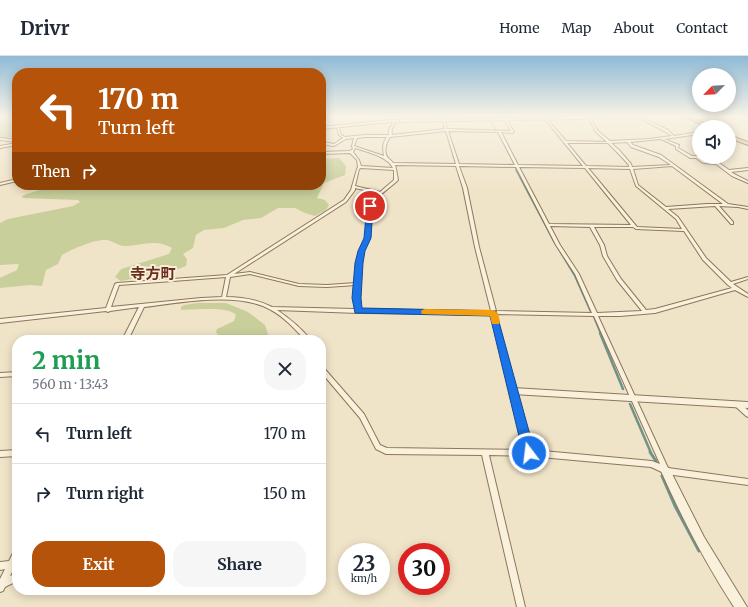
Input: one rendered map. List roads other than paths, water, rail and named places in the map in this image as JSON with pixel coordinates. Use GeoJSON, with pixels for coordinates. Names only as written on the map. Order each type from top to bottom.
{"type":"FeatureCollection","features":[{"type":"Feature","properties":{"kind":"street"},"geometry":{"type":"LineString","coordinates":[[326,144],[334,145],[339,142]]}},
{"type":"Feature","properties":{"kind":"street"},"geometry":{"type":"LineString","coordinates":[[224,298],[228,276],[345,201],[351,194],[358,169],[360,167],[353,150],[355,142]]}},
{"type":"Feature","properties":{"kind":"street"},"geometry":{"type":"LineString","coordinates":[[385,142],[386,158]]}},
{"type":"Feature","properties":{"kind":"street"},"geometry":{"type":"LineString","coordinates":[[450,142],[465,188],[477,247],[529,453]]}},
{"type":"Feature","properties":{"kind":"street"},"geometry":{"type":"LineString","coordinates":[[504,142],[558,245],[577,274],[596,314],[631,397],[693,527],[725,584],[741,607]]}},
{"type":"Feature","properties":{"kind":"street"},"geometry":{"type":"LineString","coordinates":[[564,142],[613,142]]}},
{"type":"Feature","properties":{"kind":"street"},"geometry":{"type":"LineString","coordinates":[[564,142],[634,226]]}},
{"type":"Feature","properties":{"kind":"street"},"geometry":{"type":"LineString","coordinates":[[608,142],[618,150],[631,168],[637,185],[677,218],[704,259],[730,284],[748,296]]}},
{"type":"Feature","properties":{"kind":"street"},"geometry":{"type":"LineString","coordinates":[[628,142],[632,146],[660,156],[668,161],[671,166],[728,206]]}},
{"type":"Feature","properties":{"kind":"street"},"geometry":{"type":"LineString","coordinates":[[669,142],[678,146],[677,148],[691,157],[697,157],[704,162],[716,163],[730,171],[733,175],[748,182]]}},
{"type":"Feature","properties":{"kind":"street"},"geometry":{"type":"LineString","coordinates":[[0,147],[12,144]]}},
{"type":"Feature","properties":{"kind":"street"},"geometry":{"type":"LineString","coordinates":[[326,152],[353,150],[366,151],[386,158],[393,164],[395,169],[396,180],[381,193],[370,206],[368,238],[361,251],[357,284],[356,298],[358,310]]}},
{"type":"Feature","properties":{"kind":"street"},"geometry":{"type":"LineString","coordinates":[[393,164],[631,168],[671,166]]}},
{"type":"Feature","properties":{"kind":"street"},"geometry":{"type":"LineString","coordinates":[[360,167],[395,169]]}},
{"type":"Feature","properties":{"kind":"street"},"geometry":{"type":"LineString","coordinates":[[730,171],[748,169]]}},
{"type":"Feature","properties":{"kind":"street"},"geometry":{"type":"LineString","coordinates":[[0,184],[12,181]]}},
{"type":"Feature","properties":{"kind":"street"},"geometry":{"type":"LineString","coordinates":[[354,187],[381,193]]}},
{"type":"Feature","properties":{"kind":"street"},"geometry":{"type":"LineString","coordinates":[[666,208],[717,206],[748,208]]}},
{"type":"Feature","properties":{"kind":"street"},"geometry":{"type":"LineString","coordinates":[[717,206],[732,224]]}},
{"type":"Feature","properties":{"kind":"street"},"geometry":{"type":"LineString","coordinates":[[548,225],[634,226],[636,228],[685,230]]}},
{"type":"Feature","properties":{"kind":"street"},"geometry":{"type":"LineString","coordinates":[[592,226],[604,249],[605,256],[619,280],[645,312]]}},
{"type":"Feature","properties":{"kind":"street"},"geometry":{"type":"LineString","coordinates":[[108,310],[117,284],[250,273],[299,284],[327,286],[357,284]]}},
{"type":"Feature","properties":{"kind":"street"},"geometry":{"type":"LineString","coordinates":[[730,284],[748,278]]}},
{"type":"Feature","properties":{"kind":"street"},"geometry":{"type":"LineString","coordinates":[[274,308],[493,313],[596,314],[645,312],[655,311],[736,288]]}},
{"type":"Feature","properties":{"kind":"street"},"geometry":{"type":"LineString","coordinates":[[0,321],[234,298],[263,303],[274,308],[294,324],[304,335]]}},
{"type":"Feature","properties":{"kind":"street"},"geometry":{"type":"LineString","coordinates":[[128,335],[142,306]]}},
{"type":"Feature","properties":{"kind":"street"},"geometry":{"type":"LineString","coordinates":[[0,375],[12,374]]}},
{"type":"Feature","properties":{"kind":"street"},"geometry":{"type":"LineString","coordinates":[[326,374],[362,416],[378,447],[386,451],[415,450],[485,454],[529,453],[652,464],[666,471],[748,482]]}},
{"type":"Feature","properties":{"kind":"street"},"geometry":{"type":"LineString","coordinates":[[513,391],[748,404]]}},
{"type":"Feature","properties":{"kind":"street"},"geometry":{"type":"LineString","coordinates":[[737,404],[748,414]]}},
{"type":"Feature","properties":{"kind":"street"},"geometry":{"type":"LineString","coordinates":[[0,454],[12,453]]}},
{"type":"Feature","properties":{"kind":"street"},"geometry":{"type":"LineString","coordinates":[[485,454],[492,490],[521,607]]}},
{"type":"Feature","properties":{"kind":"street"},"geometry":{"type":"LineString","coordinates":[[0,566],[11,565]]}},
{"type":"Feature","properties":{"kind":"street"},"geometry":{"type":"LineString","coordinates":[[1,586],[11,565]]}},
{"type":"Feature","properties":{"kind":"street"},"geometry":{"type":"LineString","coordinates":[[1,586],[12,580]]}},
{"type":"Feature","properties":{"kind":"waterway"},"geometry":{"type":"LineString","coordinates":[[505,145],[514,164]]}},
{"type":"Feature","properties":{"kind":"waterway"},"geometry":{"type":"LineString","coordinates":[[515,167],[517,171]]}},
{"type":"Feature","properties":{"kind":"waterway"},"geometry":{"type":"LineString","coordinates":[[516,170],[554,242]]}},
{"type":"Feature","properties":{"kind":"waterway"},"geometry":{"type":"LineString","coordinates":[[554,241],[575,276],[591,312]]}},
{"type":"Feature","properties":{"kind":"waterway"},"geometry":{"type":"LineString","coordinates":[[594,317],[601,334]]}},
{"type":"Feature","properties":{"kind":"waterway"},"geometry":{"type":"LineString","coordinates":[[600,333],[623,389]]}},
{"type":"Feature","properties":{"kind":"waterway"},"geometry":{"type":"LineString","coordinates":[[630,404],[651,453]]}},
{"type":"Feature","properties":{"kind":"waterway"},"geometry":{"type":"LineString","coordinates":[[650,452],[656,461]]}},
{"type":"Feature","properties":{"kind":"waterway"},"geometry":{"type":"LineString","coordinates":[[662,476],[675,506],[699,551]]}},
{"type":"Feature","properties":{"kind":"district","name":"寺方町"},"geometry":{"type":"Point","coordinates":[153,274]}}]}
